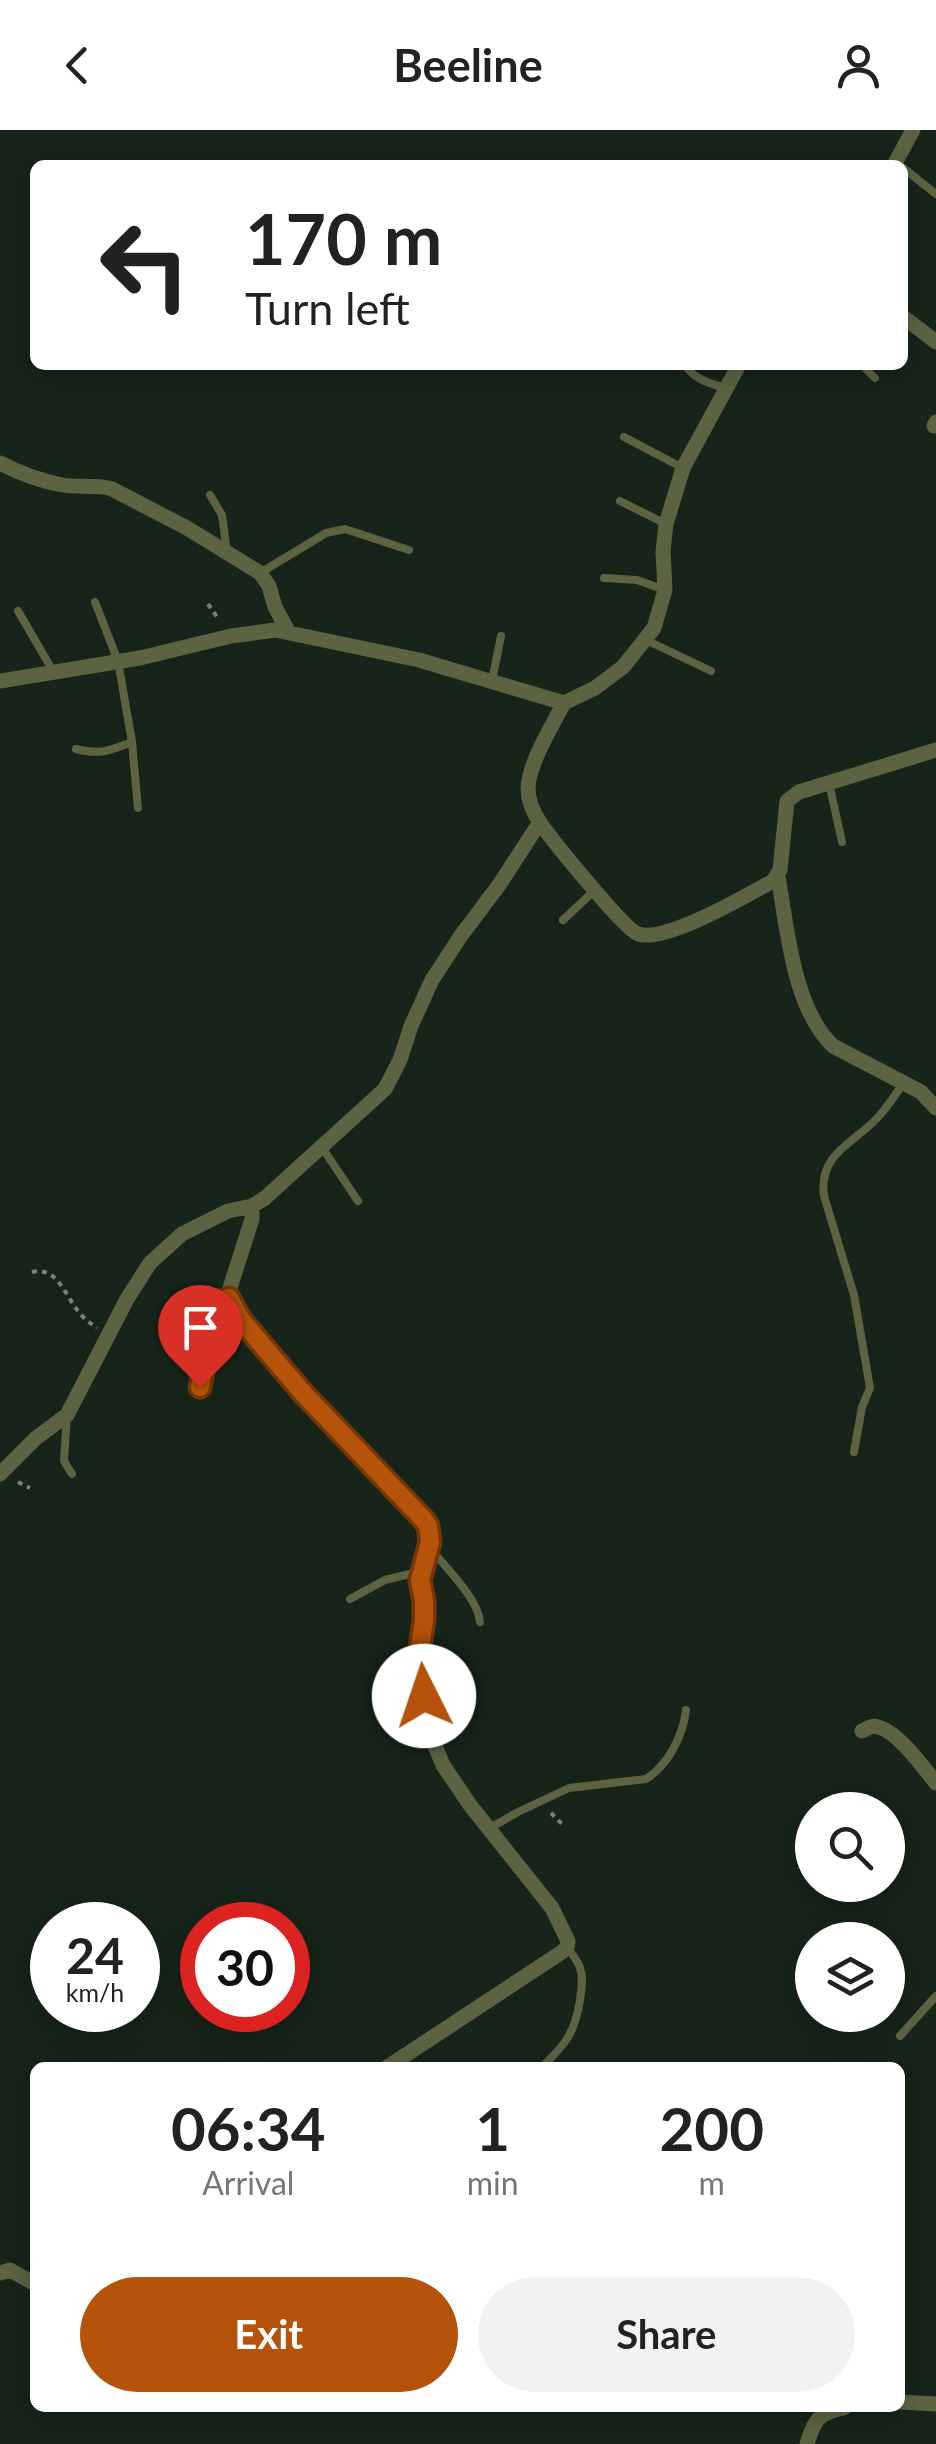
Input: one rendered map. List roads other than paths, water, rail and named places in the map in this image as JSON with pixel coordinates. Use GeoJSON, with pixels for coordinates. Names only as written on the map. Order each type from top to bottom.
{"type":"FeatureCollection","features":[{"type":"Feature","properties":{"kind":"street"},"geometry":{"type":"LineString","coordinates":[[900,160],[913,130]]}},
{"type":"Feature","properties":{"kind":"street"},"geometry":{"type":"LineString","coordinates":[[908,321],[936,342]]}},
{"type":"Feature","properties":{"kind":"street"},"geometry":{"type":"LineString","coordinates":[[737,370],[683,468],[666,524],[666,590],[659,617],[623,667],[595,688],[564,703],[530,774],[529,800],[540,822],[621,920],[639,934],[663,934],[778,876],[787,802],[799,792],[936,750]]}},
{"type":"Feature","properties":{"kind":"street"},"geometry":{"type":"LineString","coordinates":[[0,463],[64,486],[112,489],[186,528],[260,572],[270,586],[288,631]]}},
{"type":"Feature","properties":{"kind":"street"},"geometry":{"type":"LineString","coordinates":[[0,681],[275,630],[419,660],[564,703]]}},
{"type":"Feature","properties":{"kind":"street"},"geometry":{"type":"LineString","coordinates":[[0,1474],[36,1438],[67,1415],[127,1300],[150,1263],[166,1246],[228,1211],[252,1206],[266,1198],[385,1089],[432,980],[540,822]]}},
{"type":"Feature","properties":{"kind":"street"},"geometry":{"type":"LineString","coordinates":[[778,876],[794,968],[824,1036],[833,1046],[921,1092],[936,1108]]}},
{"type":"Feature","properties":{"kind":"street"},"geometry":{"type":"LineString","coordinates":[[252,1206],[252,1219],[228,1290],[229,1298],[241,1320],[303,1393],[424,1520],[429,1546],[420,1580],[424,1620],[418,1661],[424,1715],[442,1765],[552,1908],[568,1947],[395,2062]]}},
{"type":"Feature","properties":{"kind":"street"},"geometry":{"type":"LineString","coordinates":[[862,1730],[879,1727],[894,1737],[936,1783]]}},
{"type":"Feature","properties":{"kind":"street"},"geometry":{"type":"LineString","coordinates":[[0,2272],[10,2270],[30,2281]]}},
{"type":"Feature","properties":{"kind":"street"},"geometry":{"type":"LineString","coordinates":[[905,2402],[936,2404]]}},
{"type":"Feature","properties":{"kind":"street"},"geometry":{"type":"LineString","coordinates":[[807,2444],[815,2422],[826,2412]]}},
{"type":"Feature","properties":{"kind":"lane"},"geometry":{"type":"LineString","coordinates":[[908,173],[936,194]]}},
{"type":"Feature","properties":{"kind":"lane"},"geometry":{"type":"LineString","coordinates":[[688,370],[700,380],[728,389]]}},
{"type":"Feature","properties":{"kind":"lane"},"geometry":{"type":"LineString","coordinates":[[867,370],[875,378]]}},
{"type":"Feature","properties":{"kind":"lane"},"geometry":{"type":"LineString","coordinates":[[624,437],[683,468]]}},
{"type":"Feature","properties":{"kind":"lane"},"geometry":{"type":"LineString","coordinates":[[210,495],[222,515],[227,552]]}},
{"type":"Feature","properties":{"kind":"lane"},"geometry":{"type":"LineString","coordinates":[[620,501],[666,524]]}},
{"type":"Feature","properties":{"kind":"lane"},"geometry":{"type":"LineString","coordinates":[[260,572],[326,533],[345,529],[410,550]]}},
{"type":"Feature","properties":{"kind":"lane"},"geometry":{"type":"LineString","coordinates":[[604,578],[637,580],[666,590]]}},
{"type":"Feature","properties":{"kind":"lane"},"geometry":{"type":"LineString","coordinates":[[95,602],[118,661],[138,808]]}},
{"type":"Feature","properties":{"kind":"lane"},"geometry":{"type":"LineString","coordinates":[[18,610],[53,671]]}},
{"type":"Feature","properties":{"kind":"lane"},"geometry":{"type":"LineString","coordinates":[[492,681],[500,636]]}},
{"type":"Feature","properties":{"kind":"lane"},"geometry":{"type":"LineString","coordinates":[[646,640],[710,671]]}},
{"type":"Feature","properties":{"kind":"lane"},"geometry":{"type":"LineString","coordinates":[[76,750],[104,752],[132,742]]}},
{"type":"Feature","properties":{"kind":"lane"},"geometry":{"type":"LineString","coordinates":[[829,782],[842,842]]}},
{"type":"Feature","properties":{"kind":"lane"},"geometry":{"type":"LineString","coordinates":[[563,920],[596,890]]}},
{"type":"Feature","properties":{"kind":"lane"},"geometry":{"type":"LineString","coordinates":[[854,1452],[862,1407],[870,1388],[854,1295],[822,1184],[833,1158],[879,1117],[904,1083]]}},
{"type":"Feature","properties":{"kind":"lane"},"geometry":{"type":"LineString","coordinates":[[321,1146],[358,1201]]}},
{"type":"Feature","properties":{"kind":"lane"},"geometry":{"type":"LineString","coordinates":[[200,1387],[215,1312],[229,1298]]}},
{"type":"Feature","properties":{"kind":"lane"},"geometry":{"type":"LineString","coordinates":[[67,1415],[64,1461],[72,1474]]}},
{"type":"Feature","properties":{"kind":"lane"},"geometry":{"type":"LineString","coordinates":[[429,1546],[472,1601],[480,1622]]}},
{"type":"Feature","properties":{"kind":"lane"},"geometry":{"type":"LineString","coordinates":[[350,1599],[385,1580],[422,1571]]}},
{"type":"Feature","properties":{"kind":"lane"},"geometry":{"type":"LineString","coordinates":[[490,1828],[570,1788],[646,1779],[655,1774],[684,1730],[686,1710]]}},
{"type":"Feature","properties":{"kind":"lane"},"geometry":{"type":"LineString","coordinates":[[547,2062],[570,2036],[578,2016],[580,1967],[568,1947]]}},
{"type":"Feature","properties":{"kind":"lane"},"geometry":{"type":"LineString","coordinates":[[900,2036],[936,1996]]}}]}
